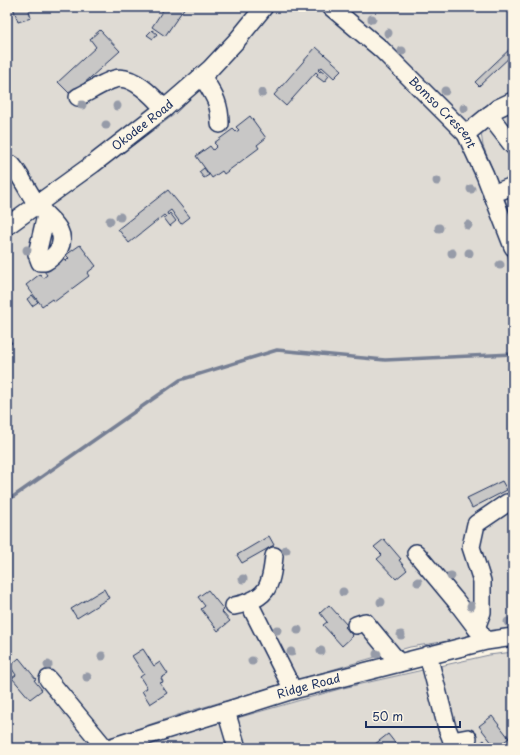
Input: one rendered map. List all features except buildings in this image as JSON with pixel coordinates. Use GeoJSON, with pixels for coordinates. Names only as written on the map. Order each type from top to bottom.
{"type":"FeatureCollection","features":[{"type":"Feature","properties":{"kind":"street","name":"Okodee Road"},"geometry":{"type":"LineString","coordinates":[[7,226],[41,210],[93,164],[164,109],[210,69],[238,40],[264,7]]}},
{"type":"Feature","properties":{"kind":"street","name":"Bomso Crescent"},"geometry":{"type":"LineString","coordinates":[[331,7],[381,49],[466,134],[513,247]]}},
{"type":"Feature","properties":{"kind":"street"},"geometry":{"type":"LineString","coordinates":[[202,76],[213,93],[220,110],[220,124]]}},
{"type":"Feature","properties":{"kind":"street"},"geometry":{"type":"LineString","coordinates":[[78,97],[115,78],[129,79],[153,96],[164,109]]}},
{"type":"Feature","properties":{"kind":"street"},"geometry":{"type":"LineString","coordinates":[[466,134],[498,108],[513,101]]}},
{"type":"Feature","properties":{"kind":"street"},"geometry":{"type":"LineString","coordinates":[[489,115],[513,146]]}},
{"type":"Feature","properties":{"kind":"street"},"geometry":{"type":"LineString","coordinates":[[7,165],[12,165],[18,172],[41,210]]}},
{"type":"Feature","properties":{"kind":"street"},"geometry":{"type":"LineString","coordinates":[[492,194],[513,186]]}},
{"type":"Feature","properties":{"kind":"street"},"geometry":{"type":"LineString","coordinates":[[481,634],[482,581],[471,547],[476,524],[507,503]]}},
{"type":"Feature","properties":{"kind":"street"},"geometry":{"type":"LineString","coordinates":[[416,553],[481,634]]}},
{"type":"Feature","properties":{"kind":"street"},"geometry":{"type":"LineString","coordinates":[[274,556],[272,574],[267,589],[260,597],[241,605],[293,690]]}},
{"type":"Feature","properties":{"kind":"street"},"geometry":{"type":"LineString","coordinates":[[356,625],[365,622],[399,663]]}},
{"type":"Feature","properties":{"kind":"street","name":"Ridge Road"},"geometry":{"type":"LineString","coordinates":[[107,748],[293,690],[428,655],[481,634],[513,637]]}},
{"type":"Feature","properties":{"kind":"street"},"geometry":{"type":"LineString","coordinates":[[428,655],[447,728],[458,742]]}},
{"type":"Feature","properties":{"kind":"street"},"geometry":{"type":"LineString","coordinates":[[48,679],[107,748]]}},
{"type":"Feature","properties":{"kind":"street"},"geometry":{"type":"LineString","coordinates":[[226,711],[237,748]]}},
{"type":"Feature","properties":{"kind":"shaded area"},"geometry":{"type":"Polygon","coordinates":[[[7,7],[254,7],[210,57],[191,75],[95,153],[7,215],[7,7]]]}},
{"type":"Feature","properties":{"kind":"shaded area"},"geometry":{"type":"Polygon","coordinates":[[[271,7],[322,7],[411,86],[463,145],[485,186],[513,273],[513,631],[410,647],[187,712],[80,748],[7,748],[7,235],[85,181],[175,114],[216,72],[271,7]]]}},
{"type":"Feature","properties":{"kind":"shaded area"},"geometry":{"type":"Polygon","coordinates":[[[342,7],[513,7],[513,91],[482,112],[467,126],[342,7]]]}},
{"type":"Feature","properties":{"kind":"shaded area"},"geometry":{"type":"Polygon","coordinates":[[[513,112],[513,219],[483,146],[481,133],[491,123],[513,112]]]}},
{"type":"Feature","properties":{"kind":"shaded area"},"geometry":{"type":"Polygon","coordinates":[[[513,652],[513,748],[138,748],[156,741],[343,688],[489,655],[513,652]]]}},
{"type":"Feature","properties":{"kind":"waterway"},"geometry":{"type":"LineString","coordinates":[[7,501],[180,380],[277,350],[385,360],[513,354]]}}]}
